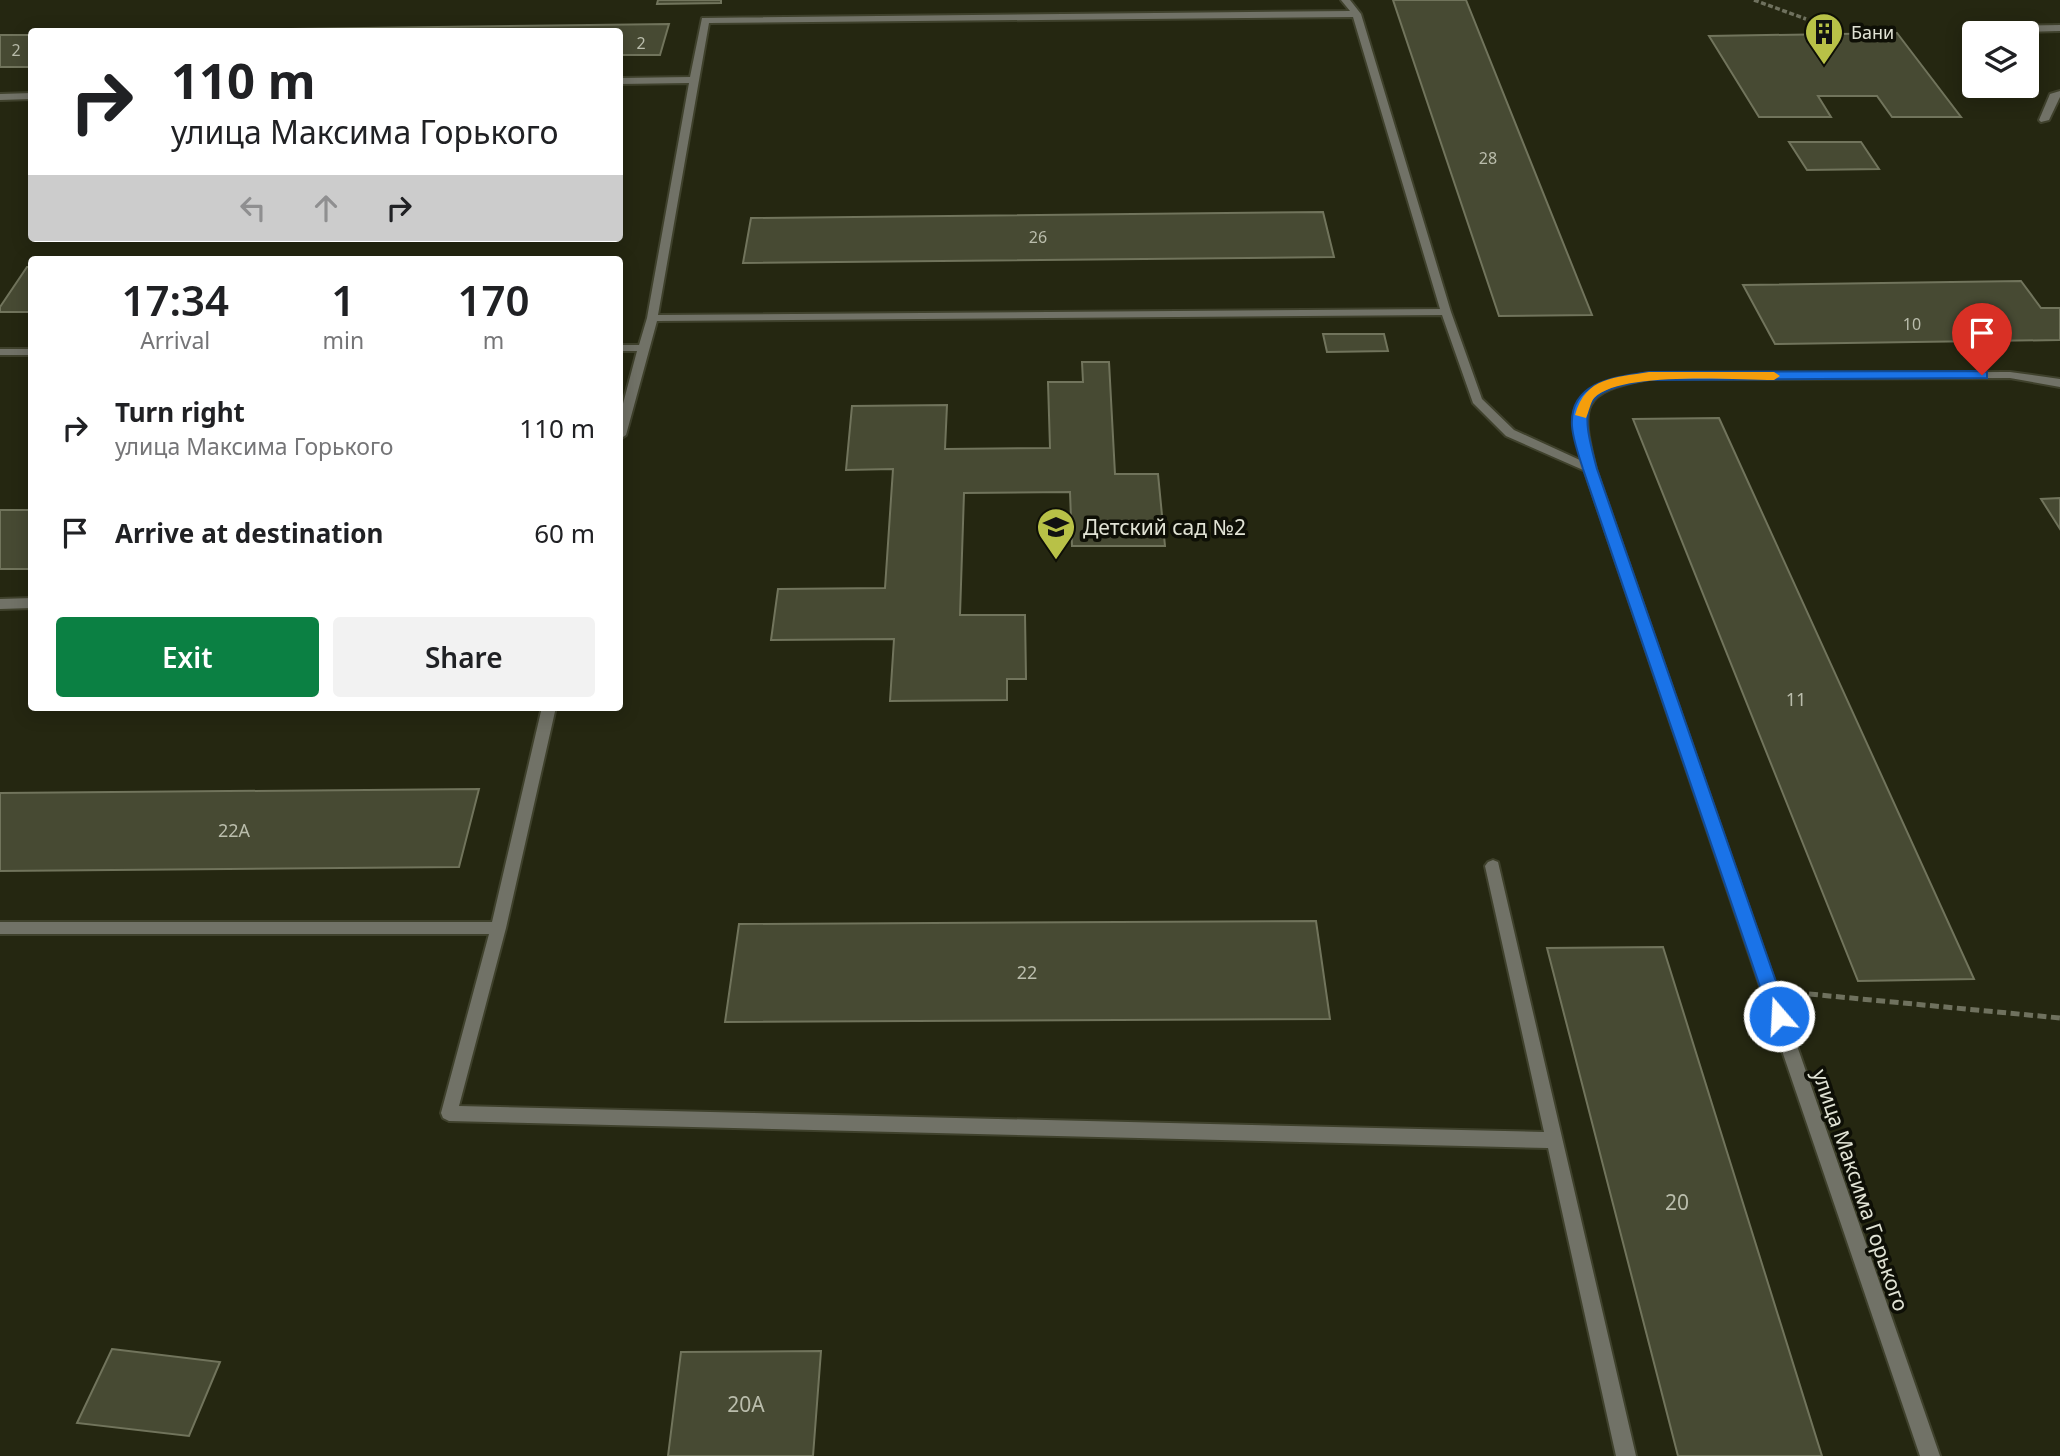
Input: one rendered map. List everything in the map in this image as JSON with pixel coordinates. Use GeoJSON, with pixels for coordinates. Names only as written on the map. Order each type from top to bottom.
{"type":"FeatureCollection","features":[{"type":"Feature","properties":{"kind":"street"},"geometry":{"type":"LineString","coordinates":[[1345,0],[1357,14],[1446,312],[1477,400],[1510,433],[1590,469]]}},
{"type":"Feature","properties":{"kind":"street"},"geometry":{"type":"LineString","coordinates":[[623,424],[652,318],[705,20],[1357,14]]}},
{"type":"Feature","properties":{"kind":"street"},"geometry":{"type":"LineString","coordinates":[[2039,28],[2060,28]]}},
{"type":"Feature","properties":{"kind":"street"},"geometry":{"type":"LineString","coordinates":[[623,81],[694,80]]}},
{"type":"Feature","properties":{"kind":"street"},"geometry":{"type":"LineString","coordinates":[[2044,120],[2055,94],[2060,94]]}},
{"type":"Feature","properties":{"kind":"street"},"geometry":{"type":"LineString","coordinates":[[0,97],[28,96]]}},
{"type":"Feature","properties":{"kind":"street"},"geometry":{"type":"LineString","coordinates":[[652,318],[1446,312]]}},
{"type":"Feature","properties":{"kind":"street"},"geometry":{"type":"LineString","coordinates":[[623,348],[643,348]]}},
{"type":"Feature","properties":{"kind":"street"},"geometry":{"type":"LineString","coordinates":[[0,352],[28,352]]}},
{"type":"Feature","properties":{"kind":"street","name":"улица Максима Горького"},"geometry":{"type":"LineString","coordinates":[[1930,1456],[1590,469],[1578,424],[1586,397],[1608,383],[1649,376],[2010,375],[2060,383]]}},
{"type":"Feature","properties":{"kind":"street"},"geometry":{"type":"LineString","coordinates":[[0,604],[28,603]]}},
{"type":"Feature","properties":{"kind":"street"},"geometry":{"type":"LineString","coordinates":[[548,711],[498,928],[449,1113],[1553,1140]]}},
{"type":"Feature","properties":{"kind":"street"},"geometry":{"type":"LineString","coordinates":[[1493,866],[1626,1456]]}},
{"type":"Feature","properties":{"kind":"street"},"geometry":{"type":"LineString","coordinates":[[0,928],[498,928]]}},
{"type":"Feature","properties":{"kind":"path"},"geometry":{"type":"LineString","coordinates":[[1754,0],[1806,19]]}},
{"type":"Feature","properties":{"kind":"path"},"geometry":{"type":"LineString","coordinates":[[1770,990],[2060,1018]]}},
{"type":"Feature","properties":{"kind":"building"},"geometry":{"type":"Polygon","coordinates":[[[658,0],[721,0],[721,3],[657,4],[658,0]]]}},
{"type":"Feature","properties":{"kind":"building"},"geometry":{"type":"Polygon","coordinates":[[[1393,0],[1466,0],[1592,315],[1499,316],[1393,0]]]}},
{"type":"Feature","properties":{"kind":"building"},"geometry":{"type":"Polygon","coordinates":[[[669,24],[660,55],[623,55],[623,28],[364,28],[669,24]]]}},
{"type":"Feature","properties":{"kind":"building","name":"Бани"},"geometry":{"type":"Polygon","coordinates":[[[1897,33],[1961,117],[1892,117],[1877,96],[1818,96],[1831,117],[1759,117],[1709,36],[1897,33]]]}},
{"type":"Feature","properties":{"kind":"building"},"geometry":{"type":"Polygon","coordinates":[[[0,35],[28,35],[28,67],[0,67],[0,35]]]}},
{"type":"Feature","properties":{"kind":"building"},"geometry":{"type":"Polygon","coordinates":[[[1789,142],[1861,142],[1879,169],[1807,170],[1789,142]]]}},
{"type":"Feature","properties":{"kind":"building"},"geometry":{"type":"Polygon","coordinates":[[[1323,212],[1334,257],[743,263],[751,218],[1323,212]]]}},
{"type":"Feature","properties":{"kind":"building"},"geometry":{"type":"Polygon","coordinates":[[[28,267],[28,312],[0,312],[0,307],[28,267]]]}},
{"type":"Feature","properties":{"kind":"building"},"geometry":{"type":"Polygon","coordinates":[[[2021,281],[2041,308],[2060,308],[2060,340],[1775,344],[1743,285],[2021,281]]]}},
{"type":"Feature","properties":{"kind":"building"},"geometry":{"type":"Polygon","coordinates":[[[1323,334],[1384,334],[1388,351],[1327,352],[1323,334]]]}},
{"type":"Feature","properties":{"kind":"building"},"geometry":{"type":"Polygon","coordinates":[[[1082,362],[1109,362],[1115,474],[1158,474],[1165,546],[1072,546],[1070,492],[964,493],[960,615],[1025,615],[1026,679],[1007,679],[1007,700],[890,701],[894,639],[771,640],[778,589],[885,588],[893,469],[846,470],[852,406],[947,405],[945,449],[1050,448],[1048,382],[1083,382],[1082,362]]]}},
{"type":"Feature","properties":{"kind":"building"},"geometry":{"type":"Polygon","coordinates":[[[1719,418],[1974,979],[1858,981],[1633,419],[1719,418]]]}},
{"type":"Feature","properties":{"kind":"building"},"geometry":{"type":"Polygon","coordinates":[[[2060,498],[2060,529],[2041,499],[2060,498]]]}},
{"type":"Feature","properties":{"kind":"building"},"geometry":{"type":"Polygon","coordinates":[[[0,510],[28,510],[28,569],[0,569],[0,510]]]}},
{"type":"Feature","properties":{"kind":"building"},"geometry":{"type":"Polygon","coordinates":[[[479,789],[459,867],[0,871],[0,793],[479,789]]]}},
{"type":"Feature","properties":{"kind":"building"},"geometry":{"type":"Polygon","coordinates":[[[1316,921],[1330,1019],[725,1022],[739,924],[1316,921]]]}},
{"type":"Feature","properties":{"kind":"building"},"geometry":{"type":"Polygon","coordinates":[[[1663,947],[1822,1456],[1678,1456],[1547,948],[1663,947]]]}},
{"type":"Feature","properties":{"kind":"building"},"geometry":{"type":"Polygon","coordinates":[[[112,1349],[220,1362],[189,1436],[77,1423],[112,1349]]]}},
{"type":"Feature","properties":{"kind":"building"},"geometry":{"type":"Polygon","coordinates":[[[821,1351],[813,1456],[668,1456],[681,1352],[821,1351]]]}},
{"type":"Feature","properties":{"kind":"slow traffic"},"geometry":{"type":"LineString","coordinates":[[1581,415],[1586,397],[1608,383],[1649,376],[1774,376]]}},
{"type":"Feature","properties":{"kind":"place","name":"Бани"},"geometry":{"type":"Point","coordinates":[1824,66]}},
{"type":"Feature","properties":{"kind":"place","name":"Детский сад №2"},"geometry":{"type":"Point","coordinates":[1056,561]}},
{"type":"Feature","properties":{"kind":"route"},"geometry":{"type":"LineString","coordinates":[[1779,1016],[1590,469],[1578,424],[1586,397],[1608,383],[1649,376],[1982,375]]}}]}
